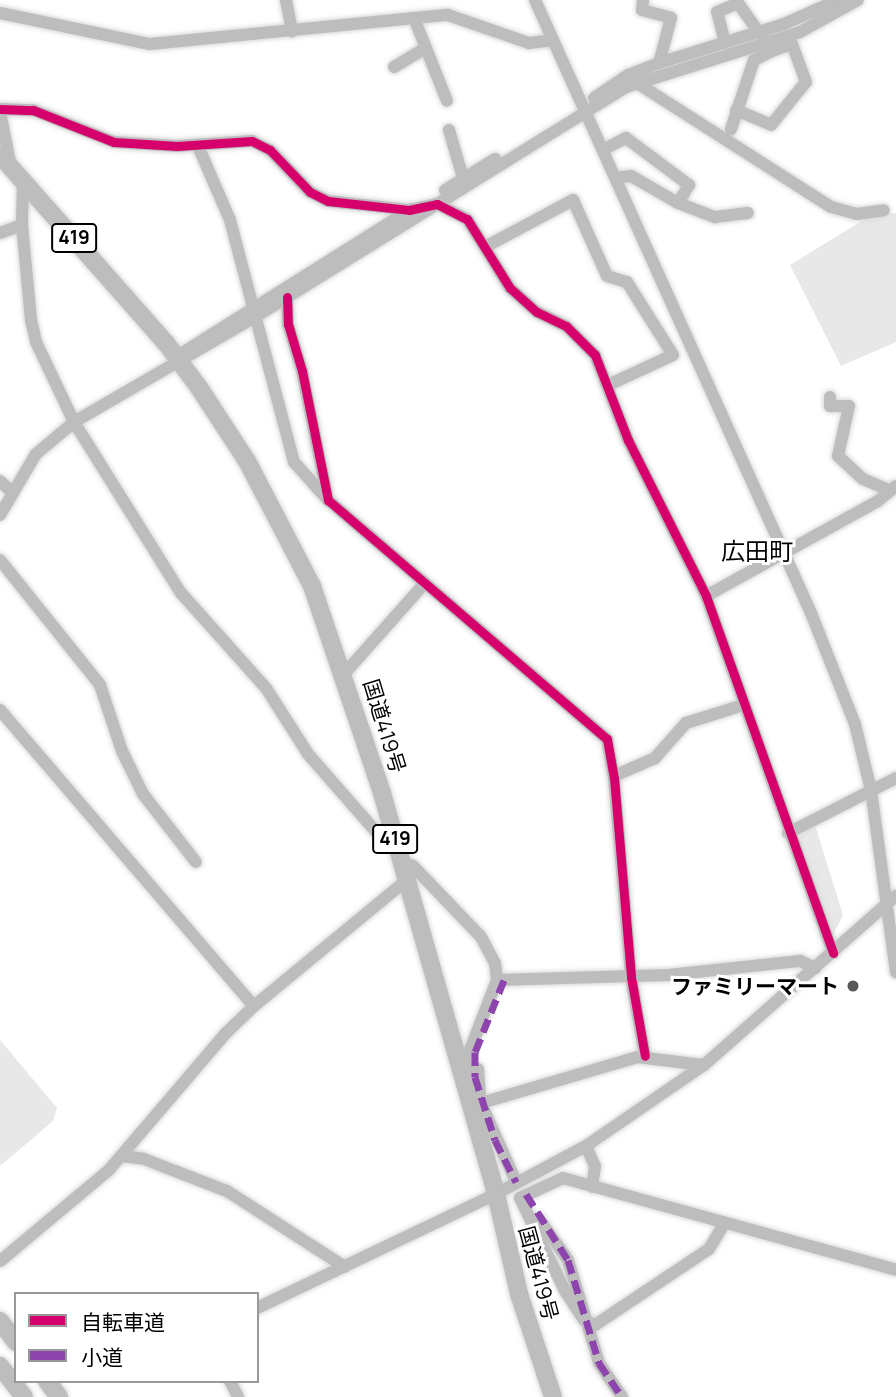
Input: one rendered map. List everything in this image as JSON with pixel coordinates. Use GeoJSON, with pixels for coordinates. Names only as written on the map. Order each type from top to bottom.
{"type":"FeatureCollection","features":[{"type":"Feature","properties":{"kind":"highway","name":"国道419号"},"geometry":{"type":"LineString","coordinates":[[11,167],[177,361],[247,461],[312,586],[345,673],[466,1088],[475,1104],[519,1294],[554,1397]]}},
{"type":"Feature","properties":{"kind":"highway"},"geometry":{"type":"LineString","coordinates":[[0,1321],[14,1339]]}},
{"type":"Feature","properties":{"kind":"highway"},"geometry":{"type":"LineString","coordinates":[[6,1375],[24,1397]]}},
{"type":"Feature","properties":{"kind":"street"},"geometry":{"type":"LineString","coordinates":[[286,0],[292,31]]}},
{"type":"Feature","properties":{"kind":"street"},"geometry":{"type":"LineString","coordinates":[[535,0],[783,554],[855,724],[892,900],[896,972]]}},
{"type":"Feature","properties":{"kind":"street"},"geometry":{"type":"LineString","coordinates":[[643,0],[642,10],[671,18],[659,63]]}},
{"type":"Feature","properties":{"kind":"street"},"geometry":{"type":"LineString","coordinates":[[731,129],[754,60],[769,46],[838,0]]}},
{"type":"Feature","properties":{"kind":"street"},"geometry":{"type":"LineString","coordinates":[[0,515],[36,454],[74,422],[253,318],[437,204],[585,109],[628,75],[820,10],[858,0]]}},
{"type":"Feature","properties":{"kind":"street"},"geometry":{"type":"LineString","coordinates":[[725,43],[717,12],[720,8],[741,4],[755,32],[769,46]]}},
{"type":"Feature","properties":{"kind":"street"},"geometry":{"type":"LineString","coordinates":[[0,13],[129,43],[197,42],[449,15],[529,43],[552,40]]}},
{"type":"Feature","properties":{"kind":"street"},"geometry":{"type":"LineString","coordinates":[[414,18],[447,101]]}},
{"type":"Feature","properties":{"kind":"street"},"geometry":{"type":"LineString","coordinates":[[177,361],[186,349],[254,304],[463,178],[585,109],[637,83],[769,46],[792,44],[806,82],[771,125],[736,110]]}},
{"type":"Feature","properties":{"kind":"street"},"geometry":{"type":"LineString","coordinates":[[394,67],[426,48]]}},
{"type":"Feature","properties":{"kind":"street"},"geometry":{"type":"LineString","coordinates":[[637,83],[831,207],[857,214],[884,210]]}},
{"type":"Feature","properties":{"kind":"street"},"geometry":{"type":"LineString","coordinates":[[516,1182],[475,1104],[475,1052],[500,980],[495,963],[481,937],[413,866],[386,843],[308,754],[266,688],[181,593],[74,422],[36,342],[22,225],[0,110],[33,110],[114,142],[198,146],[251,141],[270,150],[310,192],[328,201],[409,210],[437,204],[467,219],[522,301],[566,326],[595,355],[628,440],[706,596],[788,833],[833,953]]}},
{"type":"Feature","properties":{"kind":"street"},"geometry":{"type":"LineString","coordinates":[[449,130],[463,178]]}},
{"type":"Feature","properties":{"kind":"street"},"geometry":{"type":"LineString","coordinates":[[603,150],[626,138],[689,185],[678,203]]}},
{"type":"Feature","properties":{"kind":"street"},"geometry":{"type":"LineString","coordinates":[[198,146],[230,220],[254,304],[253,318],[294,461],[328,500],[601,733],[614,776],[631,977],[645,1056]]}},
{"type":"Feature","properties":{"kind":"street"},"geometry":{"type":"LineString","coordinates":[[615,178],[631,176],[678,203],[715,217],[748,213]]}},
{"type":"Feature","properties":{"kind":"street"},"geometry":{"type":"LineString","coordinates":[[485,247],[573,200],[607,276],[623,277],[673,355],[608,386]]}},
{"type":"Feature","properties":{"kind":"street"},"geometry":{"type":"LineString","coordinates":[[0,233],[22,225]]}},
{"type":"Feature","properties":{"kind":"street"},"geometry":{"type":"LineString","coordinates":[[287,297],[288,324],[302,371],[328,500]]}},
{"type":"Feature","properties":{"kind":"street"},"geometry":{"type":"LineString","coordinates":[[830,397],[830,406],[849,407],[838,456],[863,479],[893,489]]}},
{"type":"Feature","properties":{"kind":"street"},"geometry":{"type":"LineString","coordinates":[[0,481],[13,493]]}},
{"type":"Feature","properties":{"kind":"street"},"geometry":{"type":"LineString","coordinates":[[706,596],[893,489]]}},
{"type":"Feature","properties":{"kind":"street"},"geometry":{"type":"LineString","coordinates":[[0,560],[100,685],[122,751],[143,794],[196,862]]}},
{"type":"Feature","properties":{"kind":"street"},"geometry":{"type":"LineString","coordinates":[[345,673],[425,583]]}},
{"type":"Feature","properties":{"kind":"street"},"geometry":{"type":"LineString","coordinates":[[614,776],[655,758],[686,723],[743,705]]}},
{"type":"Feature","properties":{"kind":"street"},"geometry":{"type":"LineString","coordinates":[[0,710],[254,1006]]}},
{"type":"Feature","properties":{"kind":"street"},"geometry":{"type":"LineString","coordinates":[[788,833],[896,778]]}},
{"type":"Feature","properties":{"kind":"street"},"geometry":{"type":"LineString","coordinates":[[0,1261],[121,1156],[226,1032],[407,880]]}},
{"type":"Feature","properties":{"kind":"street"},"geometry":{"type":"LineString","coordinates":[[259,1307],[496,1195],[586,1146],[704,1065],[892,900]]}},
{"type":"Feature","properties":{"kind":"street"},"geometry":{"type":"LineString","coordinates":[[500,980],[631,977],[800,961],[817,968]]}},
{"type":"Feature","properties":{"kind":"street"},"geometry":{"type":"LineString","coordinates":[[466,1088],[470,1050],[500,980]]}},
{"type":"Feature","properties":{"kind":"street"},"geometry":{"type":"LineString","coordinates":[[475,1104],[645,1056],[704,1065]]}},
{"type":"Feature","properties":{"kind":"street"},"geometry":{"type":"LineString","coordinates":[[586,1146],[595,1166],[592,1186]]}},
{"type":"Feature","properties":{"kind":"street"},"geometry":{"type":"LineString","coordinates":[[121,1156],[144,1159],[227,1191],[345,1267]]}},
{"type":"Feature","properties":{"kind":"street"},"geometry":{"type":"LineString","coordinates":[[630,1397],[607,1360],[589,1322],[565,1291],[520,1198],[557,1178],[896,1270]]}},
{"type":"Feature","properties":{"kind":"street"},"geometry":{"type":"LineString","coordinates":[[589,1322],[709,1249],[724,1224]]}},
{"type":"Feature","properties":{"kind":"street"},"geometry":{"type":"LineString","coordinates":[[589,1322],[599,1363],[622,1397]]}},
{"type":"Feature","properties":{"kind":"shaded area"},"geometry":{"type":"Polygon","coordinates":[[[896,213],[896,342],[841,366],[790,265],[868,217],[896,213]]]}},
{"type":"Feature","properties":{"kind":"shaded area"},"geometry":{"type":"Polygon","coordinates":[[[815,825],[843,915],[832,937],[795,836],[815,825]]]}},
{"type":"Feature","properties":{"kind":"shaded area"},"geometry":{"type":"Polygon","coordinates":[[[0,1040],[57,1108],[53,1121],[0,1166],[0,1040]]]}},
{"type":"Feature","properties":{"kind":"marked path"},"geometry":{"type":"LineString","coordinates":[[504,980],[475,1052],[475,1077],[495,1140],[516,1182]]}},
{"type":"Feature","properties":{"kind":"marked path"},"geometry":{"type":"LineString","coordinates":[[526,1194],[568,1260],[599,1363],[622,1397]]}},
{"type":"Feature","properties":{"kind":"cycle path"},"geometry":{"type":"LineString","coordinates":[[0,109],[33,110],[114,142],[177,146],[252,141],[270,150],[310,192],[328,201],[409,210],[437,204],[467,219],[510,288],[537,312],[566,326],[595,355],[628,440],[706,596],[833,953]]}},
{"type":"Feature","properties":{"kind":"cycle path"},"geometry":{"type":"LineString","coordinates":[[287,297],[288,324],[302,371],[328,500],[607,739],[614,778],[631,977],[645,1056]]}},
{"type":"Feature","properties":{"kind":"place","name":"ファミリーマート"},"geometry":{"type":"Point","coordinates":[853,986]}},
{"type":"Feature","properties":{"kind":"district","name":"広田町"},"geometry":{"type":"Point","coordinates":[757,551]}}]}
